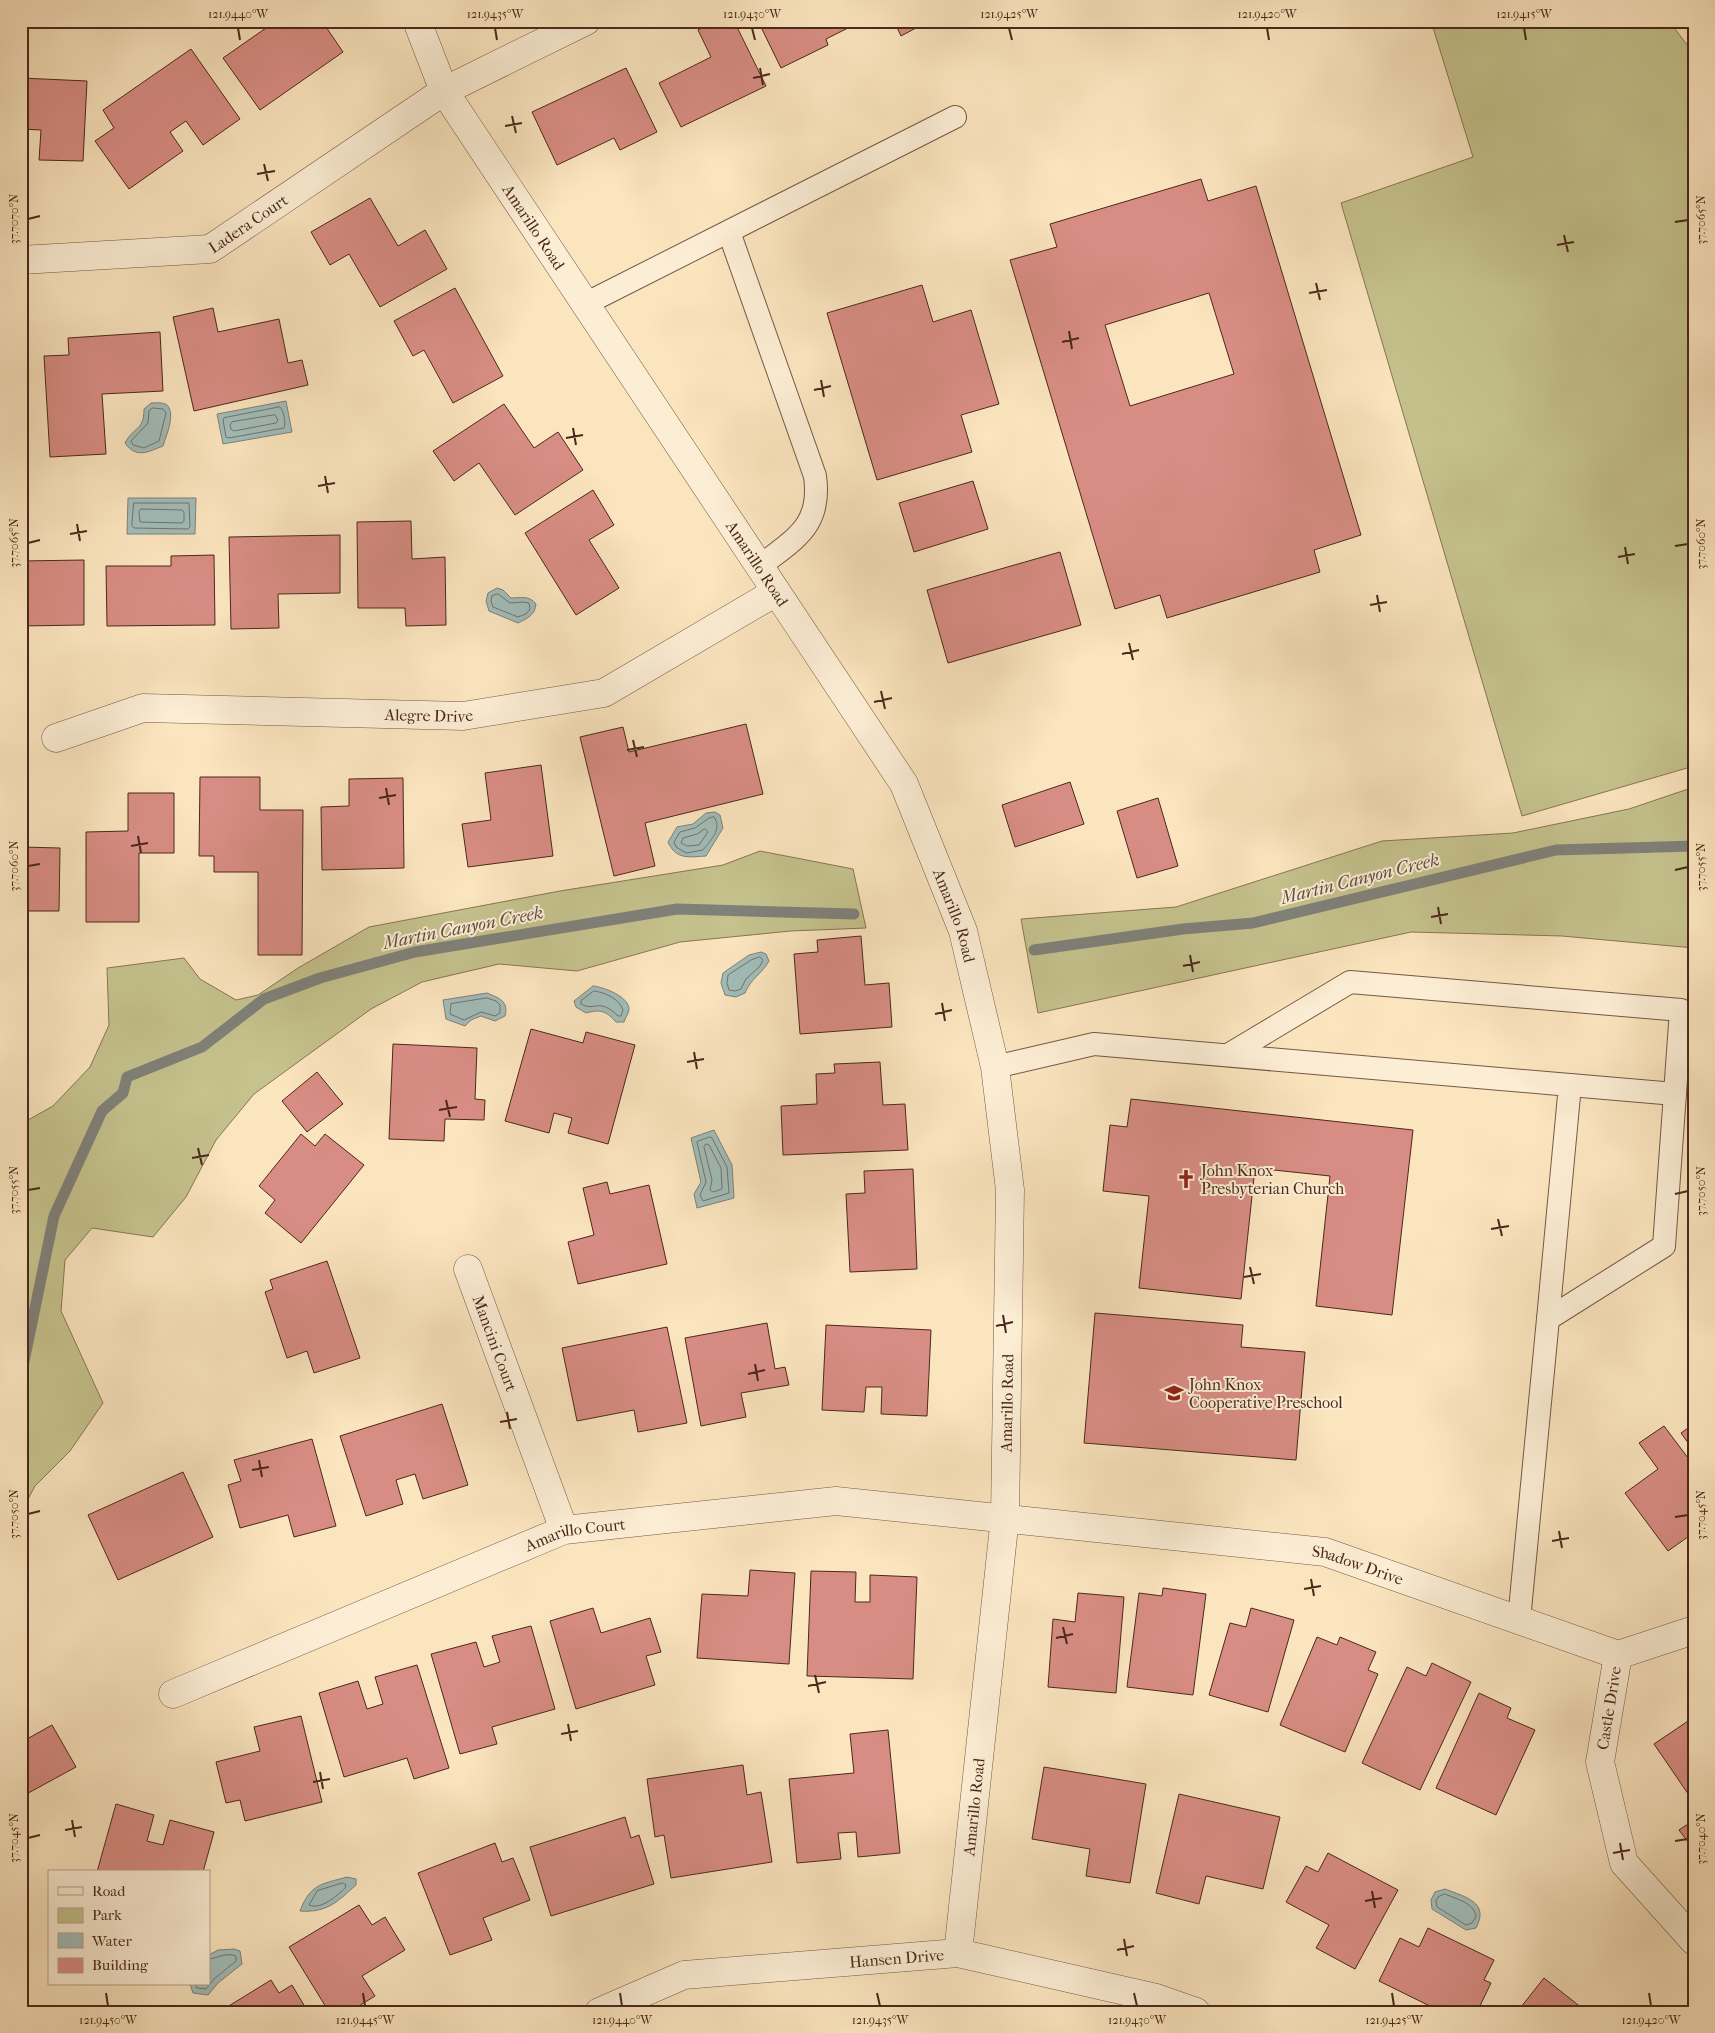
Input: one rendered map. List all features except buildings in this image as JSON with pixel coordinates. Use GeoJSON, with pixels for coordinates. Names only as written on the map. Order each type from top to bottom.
{"type":"FeatureCollection","features":[{"type":"Feature","properties":{"kind":"street","name":"Amarillo Road"},"geometry":{"type":"LineString","coordinates":[[417,21],[444,91],[904,784],[963,931],[995,1067],[1010,1190],[1005,1517],[958,1953]]}},
{"type":"Feature","properties":{"kind":"street","name":"Ladera Court"},"geometry":{"type":"LineString","coordinates":[[21,260],[210,250],[444,91],[586,21]]}},
{"type":"Feature","properties":{"kind":"street","name":"Alegre Drive"},"geometry":{"type":"LineString","coordinates":[[56,738],[143,708],[463,716],[604,693],[776,592]]}},
{"type":"Feature","properties":{"kind":"street","name":"Mancini Court"},"geometry":{"type":"LineString","coordinates":[[468,1269],[564,1530]]}},
{"type":"Feature","properties":{"kind":"street","name":"Amarillo Court"},"geometry":{"type":"LineString","coordinates":[[173,1694],[564,1530],[836,1501],[1005,1517]]}},
{"type":"Feature","properties":{"kind":"street","name":"Shadow Drive"},"geometry":{"type":"LineString","coordinates":[[1005,1517],[1325,1552],[1618,1655]]}},
{"type":"Feature","properties":{"kind":"street"},"geometry":{"type":"LineString","coordinates":[[1618,1655],[1694,1630]]}},
{"type":"Feature","properties":{"kind":"street","name":"Castle Drive"},"geometry":{"type":"LineString","coordinates":[[1618,1655],[1600,1762],[1624,1862],[1694,1942]]}},
{"type":"Feature","properties":{"kind":"street","name":"Hansen Drive"},"geometry":{"type":"LineString","coordinates":[[599,2012],[684,1975],[958,1953],[1156,1998],[1196,2012]]}},
{"type":"Feature","properties":{"kind":"lane"},"geometry":{"type":"LineString","coordinates":[[585,304],[956,118]]}},
{"type":"Feature","properties":{"kind":"lane"},"geometry":{"type":"LineString","coordinates":[[729,232],[815,476],[818,494],[814,513],[805,529],[760,567]]}},
{"type":"Feature","properties":{"kind":"lane"},"geometry":{"type":"LineString","coordinates":[[1228,1055],[1350,982],[1681,1010],[1664,1246],[1548,1319]]}},
{"type":"Feature","properties":{"kind":"lane"},"geometry":{"type":"LineString","coordinates":[[995,1067],[1094,1044],[1675,1094]]}},
{"type":"Feature","properties":{"kind":"lane"},"geometry":{"type":"LineString","coordinates":[[1519,1620],[1570,1085]]}},
{"type":"Feature","properties":{"kind":"green space"},"geometry":{"type":"Polygon","coordinates":[[[1431,21],[1669,21],[1694,54],[1694,766],[1522,816],[1341,203],[1473,157],[1431,21]]]}},
{"type":"Feature","properties":{"kind":"green space"},"geometry":{"type":"Polygon","coordinates":[[[1694,787],[1694,948],[1562,936],[1411,932],[1038,1013],[1021,919],[1176,907],[1382,841],[1513,833],[1629,809],[1694,787]]]}},
{"type":"Feature","properties":{"kind":"green space"},"geometry":{"type":"Polygon","coordinates":[[[760,851],[853,869],[866,928],[791,931],[680,942],[577,971],[499,964],[422,982],[371,1009],[254,1094],[216,1140],[186,1197],[153,1237],[92,1228],[65,1260],[61,1311],[103,1403],[70,1451],[35,1486],[21,1512],[21,1124],[53,1106],[90,1067],[109,1025],[107,968],[184,958],[200,979],[236,1000],[258,995],[298,968],[369,927],[560,891],[723,865],[760,851]]]}},
{"type":"Feature","properties":{"kind":"water"},"geometry":{"type":"Polygon","coordinates":[[[286,401],[292,432],[223,444],[217,414],[286,401]]]}},
{"type":"Feature","properties":{"kind":"water"},"geometry":{"type":"Polygon","coordinates":[[[151,403],[164,403],[170,409],[168,431],[163,446],[138,453],[129,448],[125,443],[140,425],[144,416],[144,409],[151,403]]]}},
{"type":"Feature","properties":{"kind":"water"},"geometry":{"type":"Polygon","coordinates":[[[128,498],[196,498],[195,534],[127,534],[128,498]]]}},
{"type":"Feature","properties":{"kind":"water"},"geometry":{"type":"Polygon","coordinates":[[[497,588],[503,590],[511,598],[531,599],[536,604],[533,614],[518,623],[489,611],[486,601],[488,593],[497,588]]]}},
{"type":"Feature","properties":{"kind":"water"},"geometry":{"type":"Polygon","coordinates":[[[715,812],[720,815],[723,828],[706,856],[679,855],[671,848],[668,842],[677,827],[693,824],[706,813],[715,812]]]}},
{"type":"Feature","properties":{"kind":"water"},"geometry":{"type":"Polygon","coordinates":[[[761,952],[766,954],[769,961],[745,993],[736,997],[725,995],[721,983],[723,973],[749,955],[761,952]]]}},
{"type":"Feature","properties":{"kind":"water"},"geometry":{"type":"Polygon","coordinates":[[[593,986],[616,994],[625,1001],[629,1010],[624,1022],[616,1022],[603,1012],[586,1013],[576,1007],[574,1001],[593,986]]]}},
{"type":"Feature","properties":{"kind":"water"},"geometry":{"type":"Polygon","coordinates":[[[487,993],[504,1003],[506,1007],[505,1016],[495,1021],[481,1016],[471,1020],[465,1026],[446,1019],[443,1000],[487,993]]]}},
{"type":"Feature","properties":{"kind":"water"},"geometry":{"type":"Polygon","coordinates":[[[714,1130],[732,1165],[734,1198],[697,1208],[694,1194],[701,1182],[691,1138],[714,1130]]]}},
{"type":"Feature","properties":{"kind":"water"},"geometry":{"type":"Polygon","coordinates":[[[347,1877],[356,1879],[356,1885],[337,1901],[325,1908],[300,1911],[308,1895],[318,1886],[347,1877]]]}},
{"type":"Feature","properties":{"kind":"water"},"geometry":{"type":"Polygon","coordinates":[[[1445,1889],[1467,1898],[1478,1906],[1480,1919],[1476,1928],[1466,1930],[1432,1909],[1431,1900],[1435,1892],[1445,1889]]]}},
{"type":"Feature","properties":{"kind":"water"},"geometry":{"type":"Polygon","coordinates":[[[234,1949],[240,1951],[242,1964],[218,1983],[208,1995],[193,1993],[191,1986],[210,1986],[210,1954],[218,1950],[234,1949]]]}},
{"type":"Feature","properties":{"kind":"waterway","name":"Martin Canyon Creek"},"geometry":{"type":"LineString","coordinates":[[1034,950],[1183,929],[1253,923],[1556,850],[1694,846]]}},
{"type":"Feature","properties":{"kind":"waterway","name":"Martin Canyon Creek"},"geometry":{"type":"LineString","coordinates":[[21,1376],[54,1216],[102,1111],[123,1093],[127,1077],[202,1047],[264,999],[320,978],[415,952],[677,909],[854,914]]}},
{"type":"Feature","properties":{"kind":"place","name":"John Knox Presbyterian Church"},"geometry":{"type":"Point","coordinates":[1186,1179]}},
{"type":"Feature","properties":{"kind":"place","name":"John Knox Cooperative Preschool"},"geometry":{"type":"Point","coordinates":[1174,1393]}}]}
